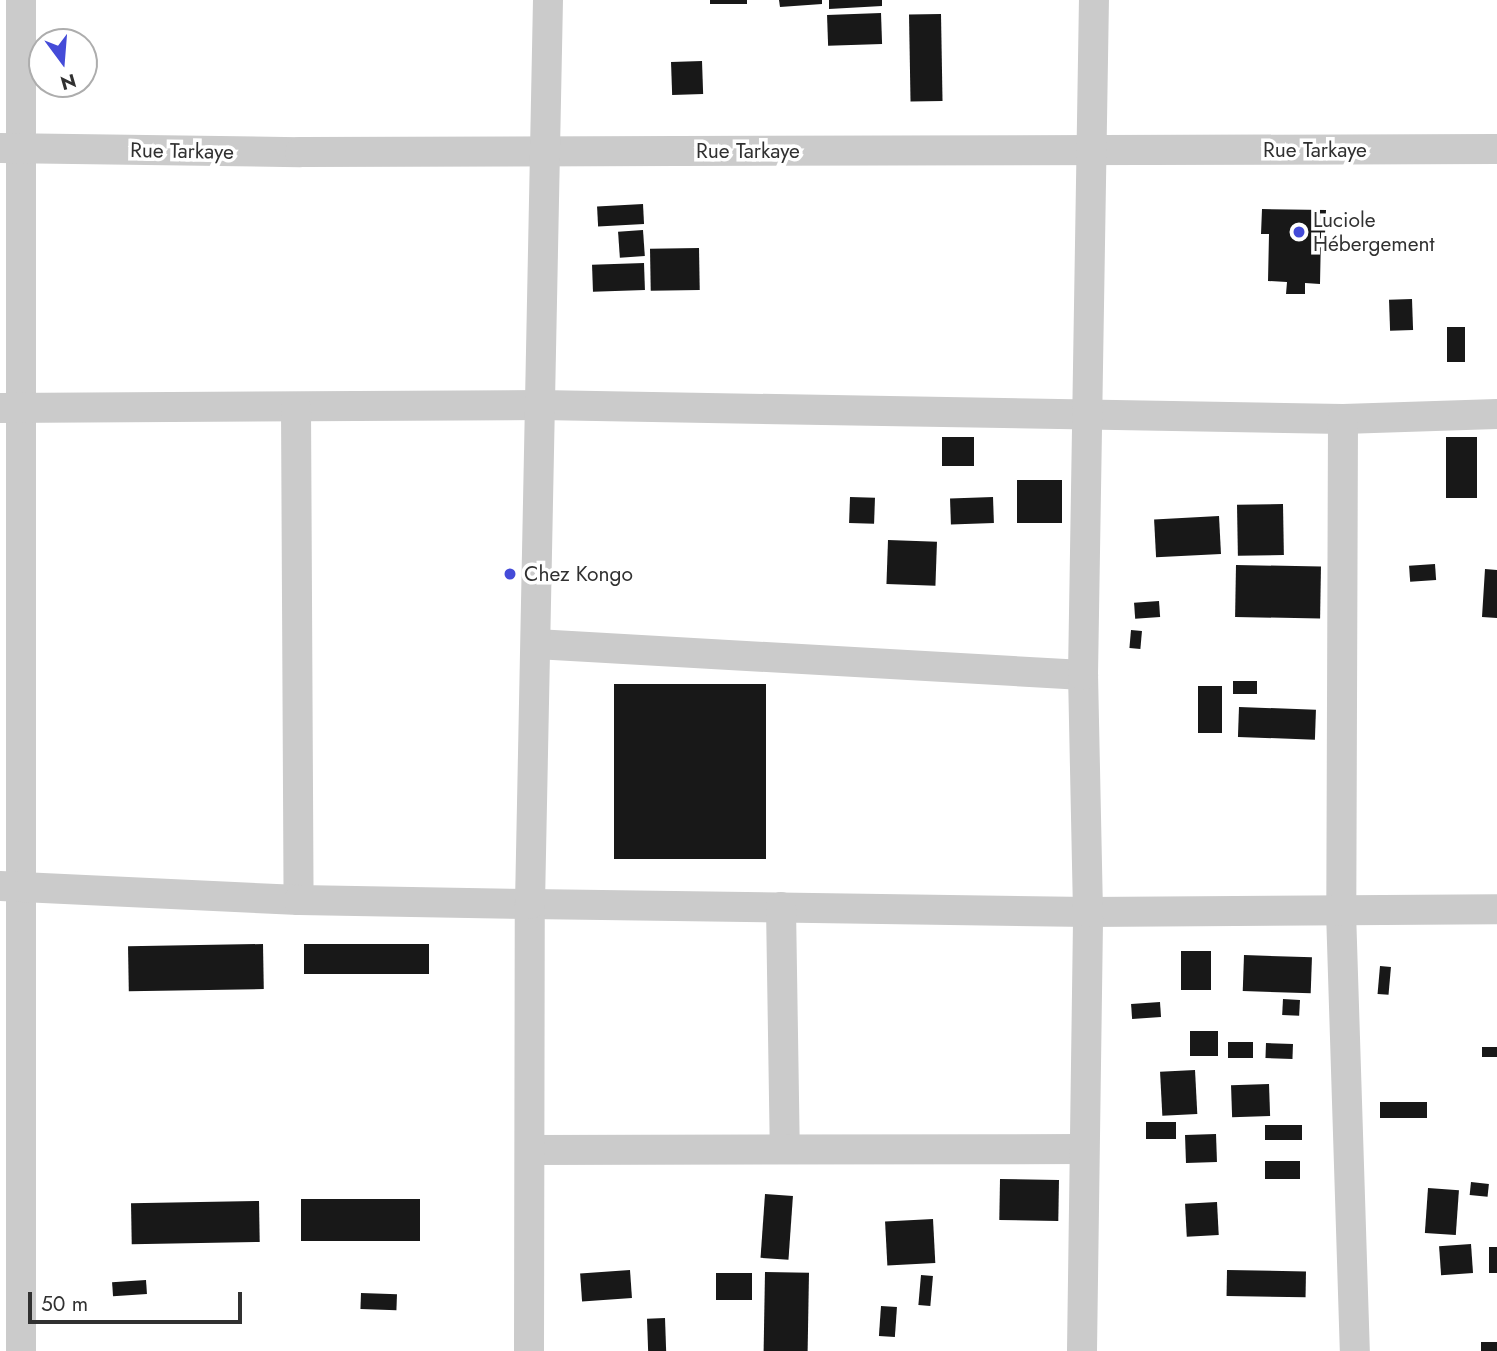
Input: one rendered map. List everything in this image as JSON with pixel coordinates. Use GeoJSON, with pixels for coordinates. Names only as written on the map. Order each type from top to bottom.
{"type":"FeatureCollection","features":[{"type":"Feature","properties":{"kind":"street"},"geometry":{"type":"LineString","coordinates":[[21,0],[11,148],[10,408],[11,886],[21,1351]]}},
{"type":"Feature","properties":{"kind":"street"},"geometry":{"type":"LineString","coordinates":[[528,1351],[530,904],[548,0]]}},
{"type":"Feature","properties":{"kind":"street"},"geometry":{"type":"LineString","coordinates":[[1082,1351],[1088,912],[1083,675],[1094,0]]}},
{"type":"Feature","properties":{"kind":"street","name":"Rue Tarkaye"},"geometry":{"type":"LineString","coordinates":[[11,148],[544,152],[1497,149]]}},
{"type":"Feature","properties":{"kind":"street"},"geometry":{"type":"LineString","coordinates":[[10,408],[540,405],[1088,412],[1343,419],[1497,414]]}},
{"type":"Feature","properties":{"kind":"street"},"geometry":{"type":"LineString","coordinates":[[296,408],[299,900]]}},
{"type":"Feature","properties":{"kind":"street"},"geometry":{"type":"LineString","coordinates":[[1343,419],[1341,911],[1355,1351]]}},
{"type":"Feature","properties":{"kind":"street"},"geometry":{"type":"LineString","coordinates":[[536,644],[1083,675]]}},
{"type":"Feature","properties":{"kind":"street"},"geometry":{"type":"LineString","coordinates":[[11,886],[299,900],[780,908],[1088,912],[1497,909]]}},
{"type":"Feature","properties":{"kind":"street"},"geometry":{"type":"LineString","coordinates":[[780,908],[785,1149]]}},
{"type":"Feature","properties":{"kind":"street"},"geometry":{"type":"LineString","coordinates":[[530,1150],[1084,1149]]}},
{"type":"Feature","properties":{"kind":"building"},"geometry":{"type":"Polygon","coordinates":[[[710,0],[747,0],[747,4],[710,4],[710,0]]]}},
{"type":"Feature","properties":{"kind":"building"},"geometry":{"type":"Polygon","coordinates":[[[779,0],[822,0],[822,4],[780,7],[779,0]]]}},
{"type":"Feature","properties":{"kind":"building"},"geometry":{"type":"Polygon","coordinates":[[[829,0],[882,0],[882,6],[829,9],[829,0]]]}},
{"type":"Feature","properties":{"kind":"building"},"geometry":{"type":"Polygon","coordinates":[[[881,13],[882,44],[828,46],[827,15],[881,13]]]}},
{"type":"Feature","properties":{"kind":"building"},"geometry":{"type":"Polygon","coordinates":[[[941,14],[943,101],[911,102],[909,15],[941,14]]]}},
{"type":"Feature","properties":{"kind":"building"},"geometry":{"type":"Polygon","coordinates":[[[702,61],[703,94],[672,95],[671,62],[702,61]]]}},
{"type":"Feature","properties":{"kind":"building"},"geometry":{"type":"Polygon","coordinates":[[[643,204],[644,224],[598,226],[597,206],[643,204]]]}},
{"type":"Feature","properties":{"kind":"building"},"geometry":{"type":"Polygon","coordinates":[[[1262,209],[1326,210],[1325,235],[1321,235],[1320,284],[1305,283],[1305,294],[1286,294],[1287,282],[1268,281],[1269,234],[1261,234],[1262,209]]]}},
{"type":"Feature","properties":{"kind":"building"},"geometry":{"type":"Polygon","coordinates":[[[643,230],[645,256],[620,258],[618,232],[643,230]]]}},
{"type":"Feature","properties":{"kind":"building"},"geometry":{"type":"Polygon","coordinates":[[[699,248],[700,290],[651,291],[650,249],[699,248]]]}},
{"type":"Feature","properties":{"kind":"building"},"geometry":{"type":"Polygon","coordinates":[[[644,263],[645,290],[593,292],[592,265],[644,263]]]}},
{"type":"Feature","properties":{"kind":"building"},"geometry":{"type":"Polygon","coordinates":[[[1412,299],[1413,330],[1390,331],[1389,300],[1412,299]]]}},
{"type":"Feature","properties":{"kind":"building"},"geometry":{"type":"Polygon","coordinates":[[[1447,327],[1465,327],[1465,362],[1447,362],[1447,327]]]}},
{"type":"Feature","properties":{"kind":"building"},"geometry":{"type":"Polygon","coordinates":[[[942,437],[974,437],[974,466],[942,466],[942,437]]]}},
{"type":"Feature","properties":{"kind":"building"},"geometry":{"type":"Polygon","coordinates":[[[1446,437],[1477,437],[1477,498],[1446,498],[1446,437]]]}},
{"type":"Feature","properties":{"kind":"building"},"geometry":{"type":"Polygon","coordinates":[[[1017,480],[1062,480],[1062,523],[1017,523],[1017,480]]]}},
{"type":"Feature","properties":{"kind":"building"},"geometry":{"type":"Polygon","coordinates":[[[850,497],[875,498],[874,524],[849,523],[850,497]]]}},
{"type":"Feature","properties":{"kind":"building"},"geometry":{"type":"Polygon","coordinates":[[[993,497],[994,523],[951,524],[950,499],[993,497]]]}},
{"type":"Feature","properties":{"kind":"building"},"geometry":{"type":"Polygon","coordinates":[[[1283,504],[1284,555],[1238,556],[1237,505],[1283,504]]]}},
{"type":"Feature","properties":{"kind":"building"},"geometry":{"type":"Polygon","coordinates":[[[1219,516],[1221,554],[1156,557],[1154,519],[1219,516]]]}},
{"type":"Feature","properties":{"kind":"building"},"geometry":{"type":"Polygon","coordinates":[[[888,540],[937,542],[935,586],[886,584],[888,540]]]}},
{"type":"Feature","properties":{"kind":"building"},"geometry":{"type":"Polygon","coordinates":[[[1435,564],[1436,580],[1410,582],[1409,566],[1435,564]]]}},
{"type":"Feature","properties":{"kind":"building"},"geometry":{"type":"Polygon","coordinates":[[[1236,565],[1321,566],[1320,618],[1235,617],[1236,565]]]}},
{"type":"Feature","properties":{"kind":"building"},"geometry":{"type":"Polygon","coordinates":[[[1485,569],[1497,570],[1497,618],[1482,617],[1485,569]]]}},
{"type":"Feature","properties":{"kind":"building"},"geometry":{"type":"Polygon","coordinates":[[[1159,601],[1160,617],[1135,619],[1134,603],[1159,601]]]}},
{"type":"Feature","properties":{"kind":"building"},"geometry":{"type":"Polygon","coordinates":[[[1131,630],[1142,631],[1140,649],[1129,648],[1131,630]]]}},
{"type":"Feature","properties":{"kind":"building"},"geometry":{"type":"Polygon","coordinates":[[[1233,681],[1257,681],[1257,694],[1233,694],[1233,681]]]}},
{"type":"Feature","properties":{"kind":"building"},"geometry":{"type":"Polygon","coordinates":[[[614,684],[766,684],[766,859],[614,859],[614,684]]]}},
{"type":"Feature","properties":{"kind":"building"},"geometry":{"type":"Polygon","coordinates":[[[1198,686],[1222,686],[1222,733],[1198,733],[1198,686]]]}},
{"type":"Feature","properties":{"kind":"building"},"geometry":{"type":"Polygon","coordinates":[[[1239,707],[1316,710],[1315,740],[1238,737],[1239,707]]]}},
{"type":"Feature","properties":{"kind":"building"},"geometry":{"type":"Polygon","coordinates":[[[263,944],[264,989],[129,991],[128,946],[263,944]]]}},
{"type":"Feature","properties":{"kind":"building"},"geometry":{"type":"Polygon","coordinates":[[[304,944],[429,944],[429,974],[304,974],[304,944]]]}},
{"type":"Feature","properties":{"kind":"building"},"geometry":{"type":"Polygon","coordinates":[[[1181,951],[1211,951],[1211,990],[1181,990],[1181,951]]]}},
{"type":"Feature","properties":{"kind":"building"},"geometry":{"type":"Polygon","coordinates":[[[1244,955],[1312,957],[1311,993],[1243,991],[1244,955]]]}},
{"type":"Feature","properties":{"kind":"building"},"geometry":{"type":"Polygon","coordinates":[[[1380,966],[1391,967],[1389,995],[1378,994],[1380,966]]]}},
{"type":"Feature","properties":{"kind":"building"},"geometry":{"type":"Polygon","coordinates":[[[1283,999],[1300,1000],[1299,1016],[1282,1015],[1283,999]]]}},
{"type":"Feature","properties":{"kind":"building"},"geometry":{"type":"Polygon","coordinates":[[[1160,1002],[1161,1017],[1132,1019],[1131,1004],[1160,1002]]]}},
{"type":"Feature","properties":{"kind":"building"},"geometry":{"type":"Polygon","coordinates":[[[1190,1031],[1218,1031],[1218,1056],[1190,1056],[1190,1031]]]}},
{"type":"Feature","properties":{"kind":"building"},"geometry":{"type":"Polygon","coordinates":[[[1228,1042],[1253,1042],[1253,1058],[1228,1058],[1228,1042]]]}},
{"type":"Feature","properties":{"kind":"building"},"geometry":{"type":"Polygon","coordinates":[[[1266,1043],[1293,1044],[1292,1059],[1265,1058],[1266,1043]]]}},
{"type":"Feature","properties":{"kind":"building"},"geometry":{"type":"Polygon","coordinates":[[[1482,1047],[1497,1047],[1497,1057],[1482,1057],[1482,1047]]]}},
{"type":"Feature","properties":{"kind":"building"},"geometry":{"type":"Polygon","coordinates":[[[1195,1070],[1197,1114],[1162,1116],[1160,1072],[1195,1070]]]}},
{"type":"Feature","properties":{"kind":"building"},"geometry":{"type":"Polygon","coordinates":[[[1269,1084],[1270,1116],[1232,1117],[1231,1085],[1269,1084]]]}},
{"type":"Feature","properties":{"kind":"building"},"geometry":{"type":"Polygon","coordinates":[[[1380,1102],[1427,1102],[1427,1118],[1380,1118],[1380,1102]]]}},
{"type":"Feature","properties":{"kind":"building"},"geometry":{"type":"Polygon","coordinates":[[[1146,1122],[1176,1122],[1176,1139],[1146,1139],[1146,1122]]]}},
{"type":"Feature","properties":{"kind":"building"},"geometry":{"type":"Polygon","coordinates":[[[1265,1125],[1302,1125],[1302,1140],[1265,1140],[1265,1125]]]}},
{"type":"Feature","properties":{"kind":"building"},"geometry":{"type":"Polygon","coordinates":[[[1216,1134],[1217,1162],[1186,1163],[1185,1135],[1216,1134]]]}},
{"type":"Feature","properties":{"kind":"building"},"geometry":{"type":"Polygon","coordinates":[[[1265,1161],[1300,1161],[1300,1179],[1265,1179],[1265,1161]]]}},
{"type":"Feature","properties":{"kind":"building"},"geometry":{"type":"Polygon","coordinates":[[[1000,1179],[1059,1180],[1058,1221],[999,1220],[1000,1179]]]}},
{"type":"Feature","properties":{"kind":"building"},"geometry":{"type":"Polygon","coordinates":[[[1471,1182],[1489,1184],[1488,1197],[1470,1195],[1471,1182]]]}},
{"type":"Feature","properties":{"kind":"building"},"geometry":{"type":"Polygon","coordinates":[[[1428,1188],[1459,1190],[1456,1235],[1425,1233],[1428,1188]]]}},
{"type":"Feature","properties":{"kind":"building"},"geometry":{"type":"Polygon","coordinates":[[[765,1194],[793,1196],[788,1260],[761,1258],[765,1194]]]}},
{"type":"Feature","properties":{"kind":"building"},"geometry":{"type":"Polygon","coordinates":[[[301,1199],[420,1199],[420,1241],[301,1241],[301,1199]]]}},
{"type":"Feature","properties":{"kind":"building"},"geometry":{"type":"Polygon","coordinates":[[[259,1201],[260,1242],[132,1244],[131,1203],[259,1201]]]}},
{"type":"Feature","properties":{"kind":"building"},"geometry":{"type":"Polygon","coordinates":[[[1217,1202],[1219,1235],[1187,1237],[1185,1204],[1217,1202]]]}},
{"type":"Feature","properties":{"kind":"building"},"geometry":{"type":"Polygon","coordinates":[[[933,1219],[935,1263],[887,1265],[885,1222],[933,1219]]]}},
{"type":"Feature","properties":{"kind":"building"},"geometry":{"type":"Polygon","coordinates":[[[1471,1244],[1473,1273],[1441,1275],[1439,1246],[1471,1244]]]}},
{"type":"Feature","properties":{"kind":"building"},"geometry":{"type":"Polygon","coordinates":[[[1489,1247],[1497,1247],[1497,1273],[1489,1273],[1489,1247]]]}},
{"type":"Feature","properties":{"kind":"building"},"geometry":{"type":"Polygon","coordinates":[[[630,1270],[632,1298],[582,1301],[580,1273],[630,1270]]]}},
{"type":"Feature","properties":{"kind":"building"},"geometry":{"type":"Polygon","coordinates":[[[1227,1270],[1306,1271],[1306,1297],[1227,1296],[1227,1270]]]}},
{"type":"Feature","properties":{"kind":"building"},"geometry":{"type":"Polygon","coordinates":[[[765,1272],[809,1273],[808,1351],[764,1351],[765,1272]]]}},
{"type":"Feature","properties":{"kind":"building"},"geometry":{"type":"Polygon","coordinates":[[[716,1273],[752,1273],[752,1300],[716,1300],[716,1273]]]}},
{"type":"Feature","properties":{"kind":"building"},"geometry":{"type":"Polygon","coordinates":[[[921,1275],[933,1276],[930,1306],[918,1305],[921,1275]]]}},
{"type":"Feature","properties":{"kind":"building"},"geometry":{"type":"Polygon","coordinates":[[[146,1280],[147,1294],[113,1296],[112,1282],[146,1280]]]}},
{"type":"Feature","properties":{"kind":"building"},"geometry":{"type":"Polygon","coordinates":[[[361,1293],[397,1294],[396,1310],[360,1309],[361,1293]]]}},
{"type":"Feature","properties":{"kind":"building"},"geometry":{"type":"Polygon","coordinates":[[[881,1306],[897,1307],[895,1337],[879,1336],[881,1306]]]}},
{"type":"Feature","properties":{"kind":"building"},"geometry":{"type":"Polygon","coordinates":[[[665,1318],[666,1351],[648,1351],[647,1319],[665,1318]]]}},
{"type":"Feature","properties":{"kind":"building"},"geometry":{"type":"Polygon","coordinates":[[[1481,1342],[1497,1342],[1497,1351],[1481,1351],[1481,1342]]]}},
{"type":"Feature","properties":{"kind":"place","name":"Luciole Hébergement"},"geometry":{"type":"Point","coordinates":[1299,232]}},
{"type":"Feature","properties":{"kind":"place","name":"Chez Kongo"},"geometry":{"type":"Point","coordinates":[510,574]}}]}
